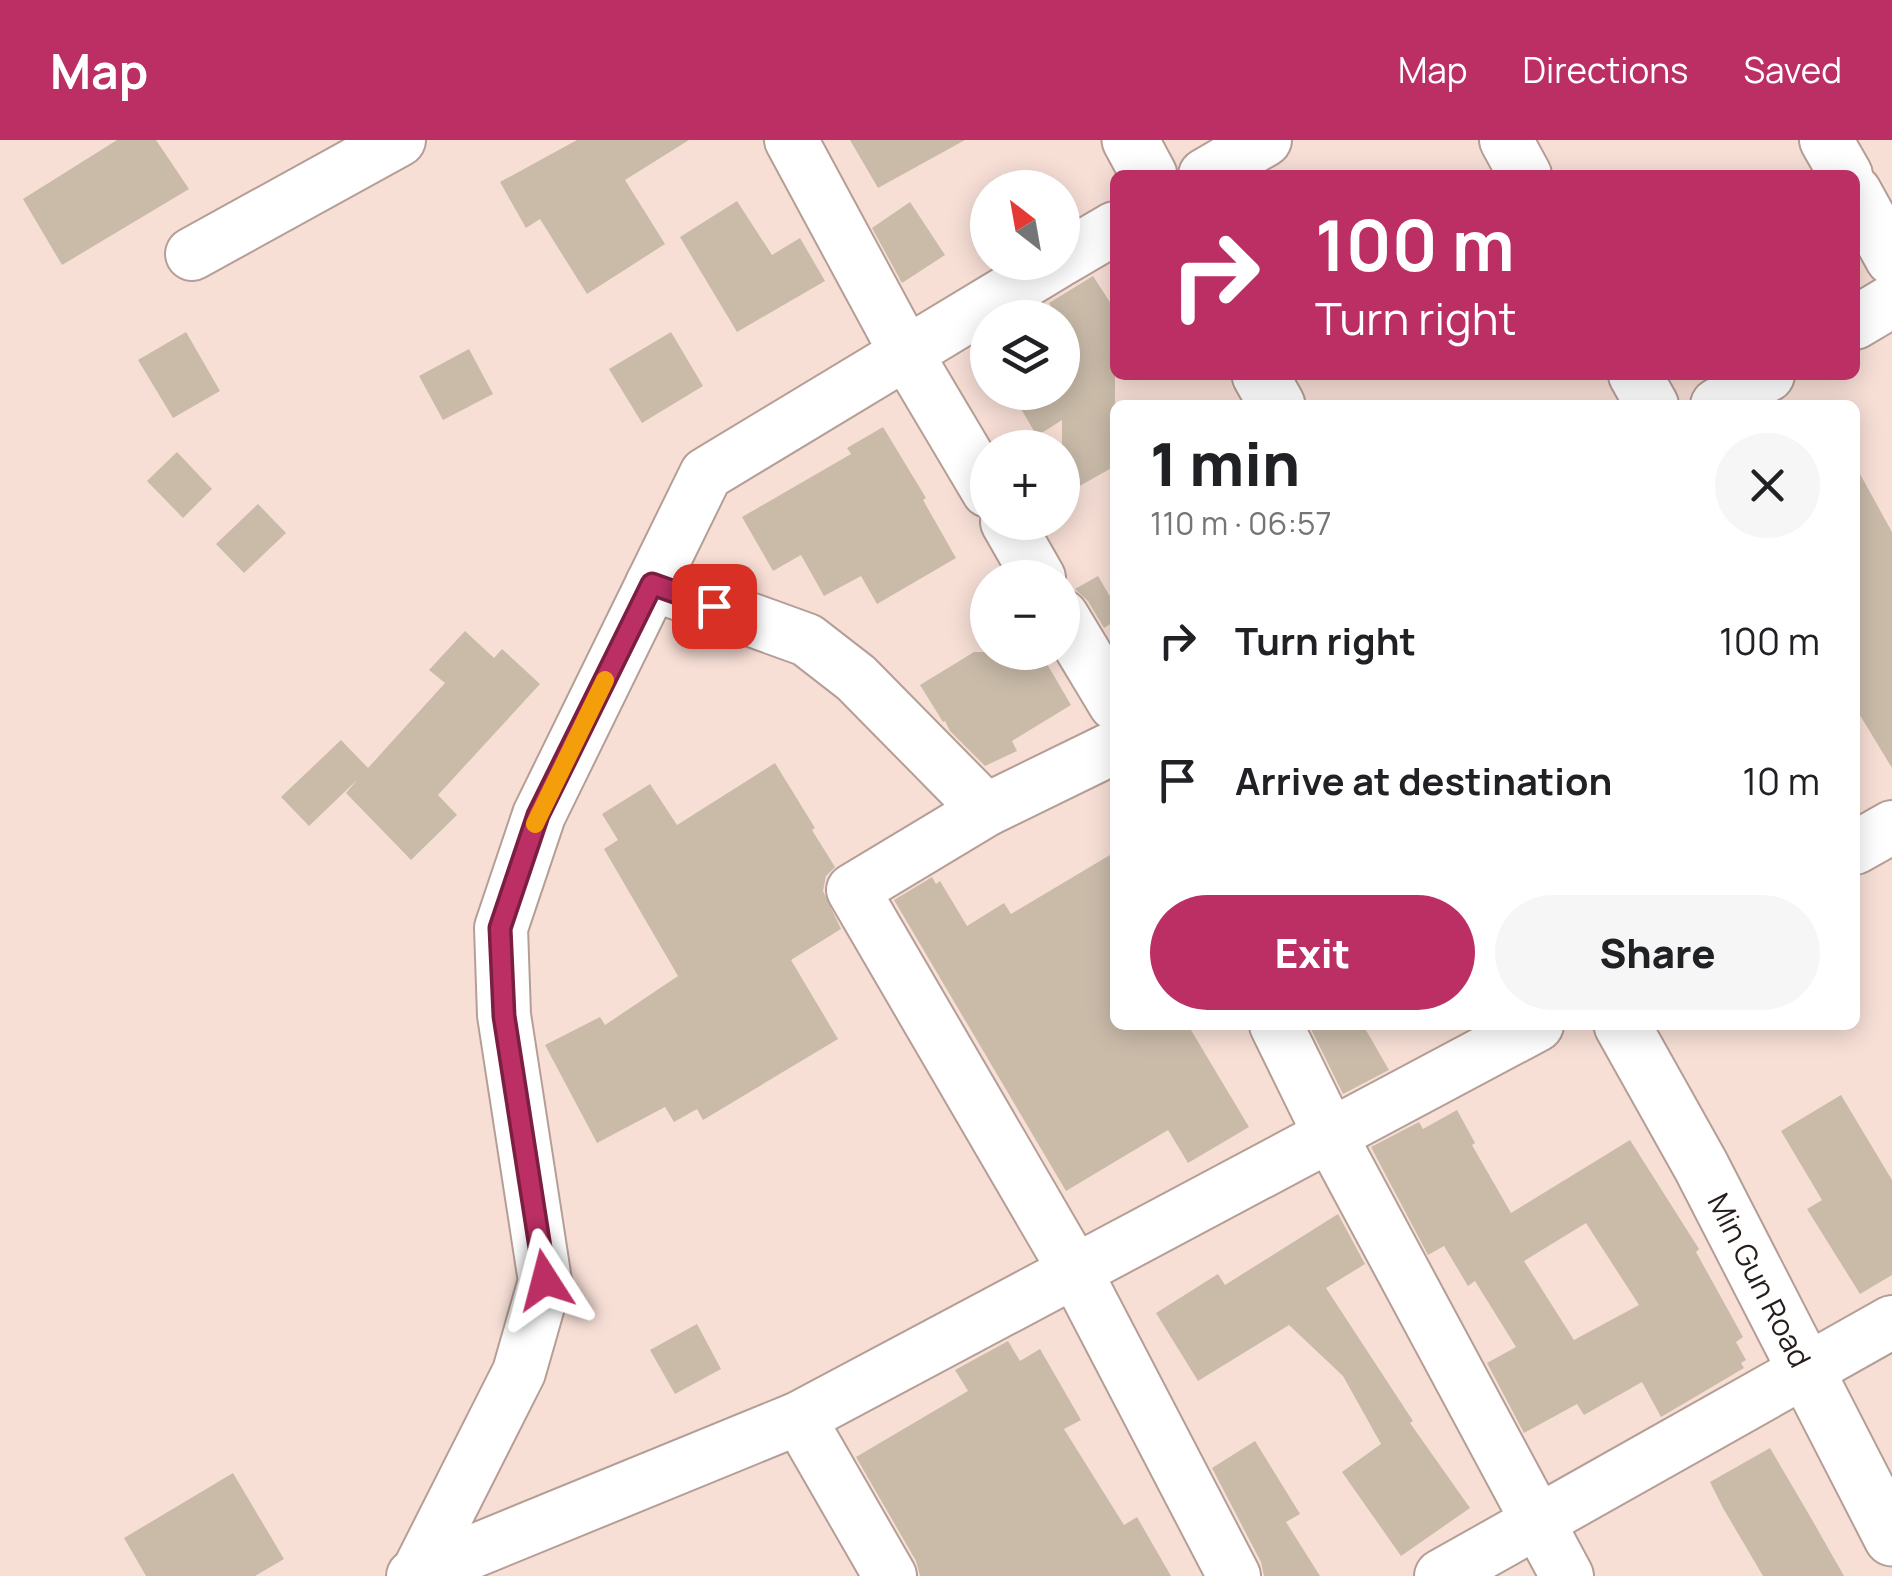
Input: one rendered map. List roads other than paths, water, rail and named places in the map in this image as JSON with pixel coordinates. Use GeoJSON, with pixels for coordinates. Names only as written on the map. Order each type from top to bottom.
{"type":"FeatureCollection","features":[{"type":"Feature","properties":{"kind":"street"},"geometry":{"type":"LineString","coordinates":[[192,254],[399,140]]}},
{"type":"Feature","properties":{"kind":"street"},"geometry":{"type":"LineString","coordinates":[[791,140],[906,354],[970,460]]}},
{"type":"Feature","properties":{"kind":"street"},"geometry":{"type":"LineString","coordinates":[[1130,140],[1147,170]]}},
{"type":"Feature","properties":{"kind":"street"},"geometry":{"type":"LineString","coordinates":[[1213,170],[1266,140]]}},
{"type":"Feature","properties":{"kind":"street"},"geometry":{"type":"LineString","coordinates":[[1506,140],[1522,170]]}},
{"type":"Feature","properties":{"kind":"street"},"geometry":{"type":"LineString","coordinates":[[1826,140],[1843,170]]}},
{"type":"Feature","properties":{"kind":"street"},"geometry":{"type":"LineString","coordinates":[[1860,201],[1892,259]]}},
{"type":"Feature","properties":{"kind":"street"},"geometry":{"type":"LineString","coordinates":[[1080,249],[1110,231]]}},
{"type":"Feature","properties":{"kind":"street"},"geometry":{"type":"LineString","coordinates":[[415,1575],[519,1372],[545,1280],[504,1016],[500,928],[538,815],[706,474],[1029,280]]}},
{"type":"Feature","properties":{"kind":"street"},"geometry":{"type":"LineString","coordinates":[[1860,320],[1892,302]]}},
{"type":"Feature","properties":{"kind":"street"},"geometry":{"type":"LineString","coordinates":[[1726,400],[1760,380]]}},
{"type":"Feature","properties":{"kind":"street"},"geometry":{"type":"LineString","coordinates":[[652,584],[807,640],[856,678],[986,810]]}},
{"type":"Feature","properties":{"kind":"street"},"geometry":{"type":"LineString","coordinates":[[1080,646],[1110,696]]}},
{"type":"Feature","properties":{"kind":"street"},"geometry":{"type":"LineString","coordinates":[[1110,750],[986,810],[853,890],[1075,1270],[1234,1576]]}},
{"type":"Feature","properties":{"kind":"street"},"geometry":{"type":"LineString","coordinates":[[1860,845],[1892,827]]}},
{"type":"Feature","properties":{"kind":"street"},"geometry":{"type":"LineString","coordinates":[[1278,1030],[1328,1133],[1567,1576]]}},
{"type":"Feature","properties":{"kind":"street"},"geometry":{"type":"LineString","coordinates":[[415,1575],[495,1560],[798,1418],[1527,1030]]}},
{"type":"Feature","properties":{"kind":"street","name":"Min Gun Road"},"geometry":{"type":"LineString","coordinates":[[1625,1030],[1701,1166],[1892,1538]]}},
{"type":"Feature","properties":{"kind":"street"},"geometry":{"type":"LineString","coordinates":[[1441,1576],[1892,1322]]}},
{"type":"Feature","properties":{"kind":"street"},"geometry":{"type":"LineString","coordinates":[[798,1418],[890,1576]]}}]}
